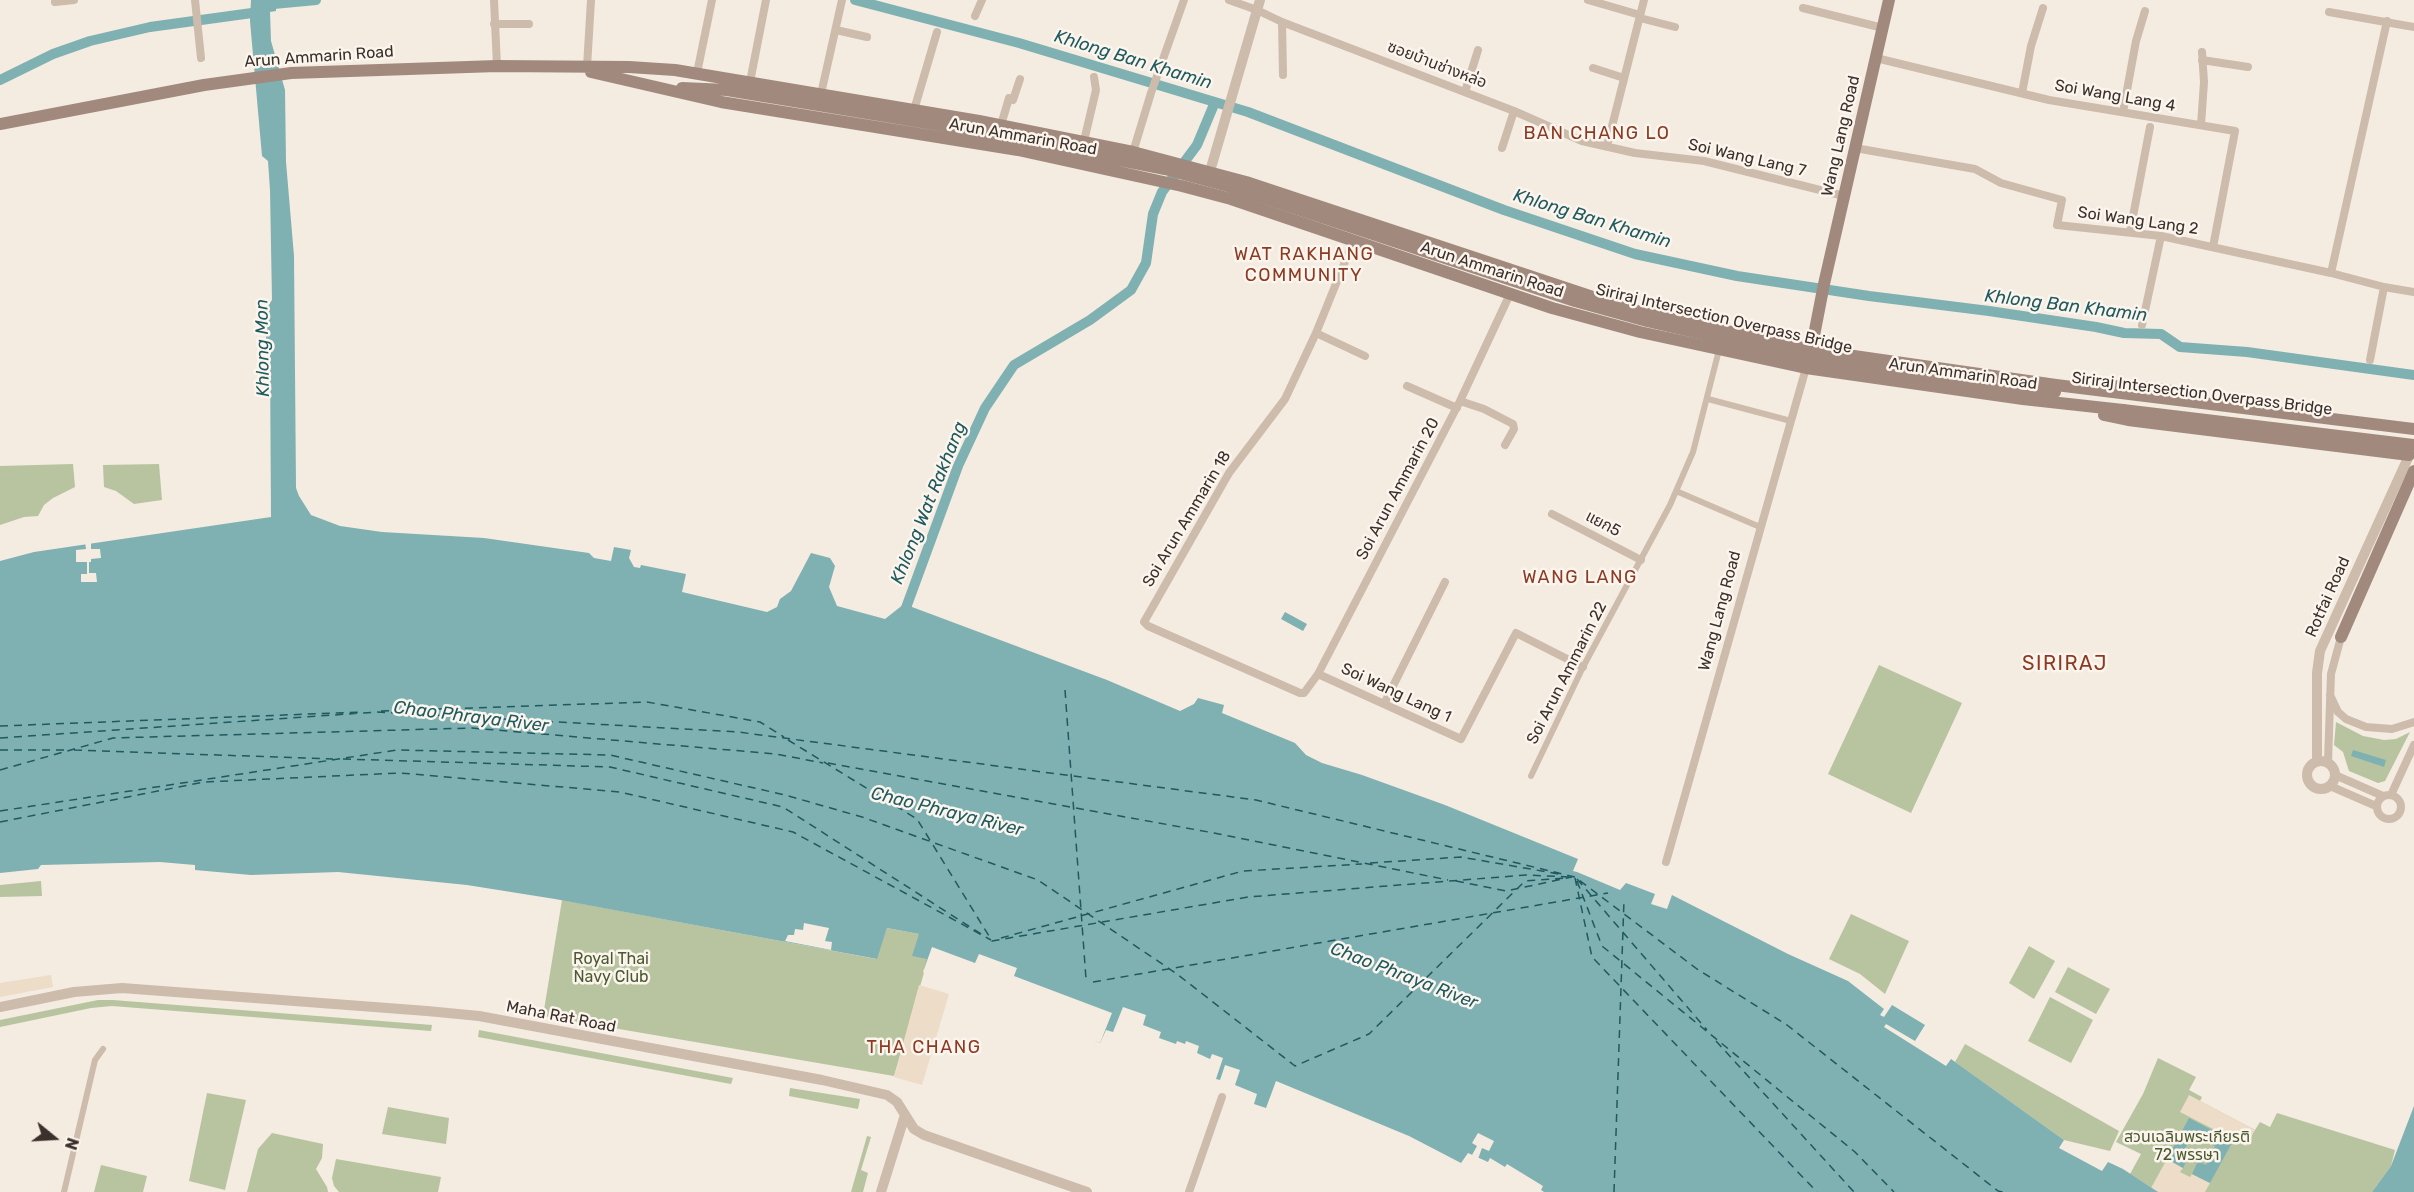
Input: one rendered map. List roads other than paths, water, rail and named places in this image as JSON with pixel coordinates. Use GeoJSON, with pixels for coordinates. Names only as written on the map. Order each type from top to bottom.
{"type":"FeatureCollection","features":[{"type":"Feature","properties":{"kind":"main road","name":"Wang Lang Road"},"geometry":{"type":"LineString","coordinates":[[1806,368],[1812,350],[1824,284],[1890,0]]}},
{"type":"Feature","properties":{"kind":"main road","name":"Arun Ammarin Road"},"geometry":{"type":"LineString","coordinates":[[0,124],[214,83],[265,75],[330,70],[496,66],[652,68],[697,73],[1001,125],[1163,159],[1211,172],[1629,309],[1812,350],[2125,394],[2414,429]]}},
{"type":"Feature","properties":{"kind":"main road","name":"Arun Ammarin Road"},"geometry":{"type":"LineString","coordinates":[[572,67],[648,86],[766,110],[1018,150],[1154,179],[1204,192],[1613,326],[1806,368],[2413,449]]}},
{"type":"Feature","properties":{"kind":"main road","name":"Siriraj Intersection Overpass Bridge"},"geometry":{"type":"LineString","coordinates":[[652,68],[727,90],[1076,150],[1195,177],[1575,301],[1767,349],[1879,370],[2414,437]]}},
{"type":"Feature","properties":{"kind":"main road","name":"Siriraj Intersection Overpass Bridge"},"geometry":{"type":"LineString","coordinates":[[648,86],[727,90]]}},
{"type":"Feature","properties":{"kind":"main road"},"geometry":{"type":"LineString","coordinates":[[1353,242],[1361,221]]}},
{"type":"Feature","properties":{"kind":"main road"},"geometry":{"type":"LineString","coordinates":[[2089,389],[2117,385],[2141,387],[2276,408],[2414,420]]}},
{"type":"Feature","properties":{"kind":"main road"},"geometry":{"type":"LineString","coordinates":[[2080,406],[2097,413],[2128,420],[2413,449]]}},
{"type":"Feature","properties":{"kind":"main road"},"geometry":{"type":"LineString","coordinates":[[2341,637],[2414,471]]}},
{"type":"Feature","properties":{"kind":"street"},"geometry":{"type":"LineString","coordinates":[[55,2],[74,0]]}},
{"type":"Feature","properties":{"kind":"street"},"geometry":{"type":"LineString","coordinates":[[195,0],[201,58]]}},
{"type":"Feature","properties":{"kind":"street"},"geometry":{"type":"LineString","coordinates":[[494,0],[496,66]]}},
{"type":"Feature","properties":{"kind":"street"},"geometry":{"type":"LineString","coordinates":[[587,67],[591,0]]}},
{"type":"Feature","properties":{"kind":"street"},"geometry":{"type":"LineString","coordinates":[[697,73],[712,0]]}},
{"type":"Feature","properties":{"kind":"street"},"geometry":{"type":"LineString","coordinates":[[750,82],[766,0]]}},
{"type":"Feature","properties":{"kind":"street"},"geometry":{"type":"LineString","coordinates":[[975,16],[981,0]]}},
{"type":"Feature","properties":{"kind":"street"},"geometry":{"type":"LineString","coordinates":[[1133,152],[1150,93],[1184,0]]}},
{"type":"Feature","properties":{"kind":"street","name":"ซอยบ้านช่างหล่อ"},"geometry":{"type":"LineString","coordinates":[[1229,0],[1258,5],[1282,22],[1514,111],[1582,141],[1607,146]]}},
{"type":"Feature","properties":{"kind":"street"},"geometry":{"type":"LineString","coordinates":[[1588,0],[1675,27]]}},
{"type":"Feature","properties":{"kind":"street"},"geometry":{"type":"LineString","coordinates":[[1607,146],[1644,0]]}},
{"type":"Feature","properties":{"kind":"street"},"geometry":{"type":"LineString","coordinates":[[821,94],[842,2]]}},
{"type":"Feature","properties":{"kind":"street"},"geometry":{"type":"LineString","coordinates":[[1204,192],[1258,5]]}},
{"type":"Feature","properties":{"kind":"street"},"geometry":{"type":"LineString","coordinates":[[1803,8],[1883,28]]}},
{"type":"Feature","properties":{"kind":"street"},"geometry":{"type":"LineString","coordinates":[[2022,93],[2031,46],[2043,8]]}},
{"type":"Feature","properties":{"kind":"street"},"geometry":{"type":"LineString","coordinates":[[2122,112],[2136,41],[2145,11]]}},
{"type":"Feature","properties":{"kind":"street"},"geometry":{"type":"LineString","coordinates":[[2329,12],[2414,27]]}},
{"type":"Feature","properties":{"kind":"street"},"geometry":{"type":"LineString","coordinates":[[2331,273],[2387,21]]}},
{"type":"Feature","properties":{"kind":"street"},"geometry":{"type":"LineString","coordinates":[[1282,22],[1283,75]]}},
{"type":"Feature","properties":{"kind":"street"},"geometry":{"type":"LineString","coordinates":[[494,24],[530,24]]}},
{"type":"Feature","properties":{"kind":"street"},"geometry":{"type":"LineString","coordinates":[[836,30],[867,37]]}},
{"type":"Feature","properties":{"kind":"street"},"geometry":{"type":"LineString","coordinates":[[914,110],[938,32]]}},
{"type":"Feature","properties":{"kind":"street"},"geometry":{"type":"LineString","coordinates":[[1464,92],[1478,50]]}},
{"type":"Feature","properties":{"kind":"street"},"geometry":{"type":"LineString","coordinates":[[2200,125],[2204,82],[2202,56],[2248,67]]}},
{"type":"Feature","properties":{"kind":"street","name":"Soi Wang Lang 4"},"geometry":{"type":"LineString","coordinates":[[1876,58],[2049,100],[2236,133],[2213,247]]}},
{"type":"Feature","properties":{"kind":"street"},"geometry":{"type":"LineString","coordinates":[[1593,68],[1624,78]]}},
{"type":"Feature","properties":{"kind":"street"},"geometry":{"type":"LineString","coordinates":[[1084,141],[1096,90],[1094,77]]}},
{"type":"Feature","properties":{"kind":"street"},"geometry":{"type":"LineString","coordinates":[[1001,125],[1009,98],[1013,100],[1020,79]]}},
{"type":"Feature","properties":{"kind":"street"},"geometry":{"type":"LineString","coordinates":[[1502,148],[1514,111]]}},
{"type":"Feature","properties":{"kind":"street"},"geometry":{"type":"LineString","coordinates":[[2130,232],[2150,127]]}},
{"type":"Feature","properties":{"kind":"street","name":"Soi Wang Lang 7"},"geometry":{"type":"LineString","coordinates":[[1607,146],[1635,153],[1704,160],[1844,196]]}},
{"type":"Feature","properties":{"kind":"street","name":"Soi Wang Lang 2"},"geometry":{"type":"LineString","coordinates":[[1855,148],[1975,169],[2001,183],[2062,200],[2057,225],[2161,236],[2414,292]]}},
{"type":"Feature","properties":{"kind":"street"},"geometry":{"type":"LineString","coordinates":[[2142,326],[2161,236]]}},
{"type":"Feature","properties":{"kind":"street","name":"Soi Arun Ammarin 18"},"geometry":{"type":"LineString","coordinates":[[1305,693],[1300,693],[1148,626],[1144,622],[1229,473],[1286,399],[1353,242]]}},
{"type":"Feature","properties":{"kind":"street"},"geometry":{"type":"LineString","coordinates":[[2370,360],[2384,287]]}},
{"type":"Feature","properties":{"kind":"street","name":"Soi Arun Ammarin 20"},"geometry":{"type":"LineString","coordinates":[[1305,693],[1318,674],[1458,405],[1510,294]]}},
{"type":"Feature","properties":{"kind":"street"},"geometry":{"type":"LineString","coordinates":[[1316,333],[1365,356]]}},
{"type":"Feature","properties":{"kind":"street","name":"Soi Arun Ammarin 22"},"geometry":{"type":"LineString","coordinates":[[1531,776],[1583,667],[1676,491],[1693,452],[1719,349]]}},
{"type":"Feature","properties":{"kind":"street","name":"Wang Lang Road"},"geometry":{"type":"LineString","coordinates":[[1666,862],[1806,368]]}},
{"type":"Feature","properties":{"kind":"street"},"geometry":{"type":"LineString","coordinates":[[1407,386],[1458,405],[1484,409],[1512,424],[1514,429],[1505,445]]}},
{"type":"Feature","properties":{"kind":"street"},"geometry":{"type":"LineString","coordinates":[[1708,399],[1791,421]]}},
{"type":"Feature","properties":{"kind":"street","name":"Rotfai Road"},"geometry":{"type":"LineString","coordinates":[[2322,761],[2317,673],[2320,651],[2413,449]]}},
{"type":"Feature","properties":{"kind":"street"},"geometry":{"type":"LineString","coordinates":[[1676,491],[1760,527]]}},
{"type":"Feature","properties":{"kind":"street","name":"แยก5"},"geometry":{"type":"LineString","coordinates":[[1552,514],[1641,560]]}},
{"type":"Feature","properties":{"kind":"street"},"geometry":{"type":"LineString","coordinates":[[1383,704],[1445,582]]}},
{"type":"Feature","properties":{"kind":"street","name":"Soi Wang Lang 1"},"geometry":{"type":"LineString","coordinates":[[1318,674],[1461,739],[1516,633],[1583,667]]}},
{"type":"Feature","properties":{"kind":"street","name":"Rotfai Road"},"geometry":{"type":"LineString","coordinates":[[2322,761],[2332,665],[2341,637]]}},
{"type":"Feature","properties":{"kind":"street"},"geometry":{"type":"LineString","coordinates":[[2330,695],[2338,712],[2346,719],[2366,728],[2392,729],[2414,722]]}},
{"type":"Feature","properties":{"kind":"street"},"geometry":{"type":"LineString","coordinates":[[2376,806],[2387,796],[2414,745]]}},
{"type":"Feature","properties":{"kind":"street","name":"Rotfai Road"},"geometry":{"type":"LineString","coordinates":[[2335,775],[2332,766],[2322,761],[2312,763],[2307,773],[2310,784],[2319,789],[2330,786],[2376,806],[2378,814],[2384,819],[2396,818],[2401,807],[2398,799],[2387,796]]}},
{"type":"Feature","properties":{"kind":"street"},"geometry":{"type":"LineString","coordinates":[[2330,786],[2335,775],[2387,796]]}},
{"type":"Feature","properties":{"kind":"street","name":"Maha Rat Road"},"geometry":{"type":"LineString","coordinates":[[0,1007],[74,992],[122,988],[457,1014],[870,1091],[892,1098],[914,1129],[924,1135],[1087,1192]]}},
{"type":"Feature","properties":{"kind":"street"},"geometry":{"type":"LineString","coordinates":[[64,1192],[95,1060],[103,1049]]}},
{"type":"Feature","properties":{"kind":"street"},"geometry":{"type":"LineString","coordinates":[[1189,1192],[1222,1097]]}},
{"type":"Feature","properties":{"kind":"street"},"geometry":{"type":"LineString","coordinates":[[881,1192],[904,1115]]}},
{"type":"Feature","properties":{"kind":"water","name":"Chao Phraya River"},"geometry":{"type":"Polygon","coordinates":[[[251,0],[276,0],[276,11],[270,12],[271,41],[285,90],[286,162],[294,256],[296,488],[311,515],[340,526],[382,532],[484,538],[589,553],[594,558],[611,561],[614,547],[631,550],[629,558],[634,567],[640,568],[641,565],[686,574],[682,592],[767,612],[777,607],[780,599],[791,591],[811,553],[830,558],[835,566],[829,587],[837,606],[885,619],[904,604],[1107,680],[1180,711],[1194,704],[1198,698],[1224,705],[1222,713],[1295,743],[1306,755],[1322,763],[1445,805],[1578,859],[1573,871],[1620,890],[1626,883],[1655,894],[1651,904],[1667,909],[1672,895],[1788,954],[1848,981],[1884,1009],[1880,1015],[1884,1017],[1892,1005],[1925,1025],[1915,1041],[1886,1024],[1884,1027],[1946,1066],[1951,1059],[2064,1140],[2059,1148],[2102,1171],[2108,1162],[2158,1192],[1544,1192],[1541,1190],[1543,1186],[1507,1164],[1505,1167],[1490,1158],[1488,1162],[1468,1153],[1461,1163],[1409,1136],[1276,1081],[1266,1108],[1254,1104],[1257,1094],[1235,1085],[1240,1070],[1225,1065],[1220,1080],[1216,1079],[1223,1058],[1212,1054],[1210,1059],[1197,1053],[1199,1046],[1186,1041],[1185,1044],[1177,1041],[1176,1044],[1159,1038],[1161,1032],[1143,1025],[1146,1015],[1123,1007],[1113,1032],[1106,1030],[1100,1043],[1032,1012],[924,969],[927,959],[912,956],[919,934],[887,928],[877,959],[555,899],[467,885],[338,872],[251,875],[195,870],[195,865],[160,862],[41,865],[38,869],[0,873],[0,561],[34,552],[271,517],[270,355],[266,350],[266,309],[272,300],[270,190],[268,161],[262,156],[250,21],[251,0]]]}},
{"type":"Feature","properties":{"kind":"water"},"geometry":{"type":"Polygon","coordinates":[[[1285,612],[1307,624],[1303,631],[1281,619],[1285,612]]]}},
{"type":"Feature","properties":{"kind":"water"},"geometry":{"type":"Polygon","coordinates":[[[2353,750],[2386,760],[2384,767],[2351,756],[2353,750]]]}},
{"type":"Feature","properties":{"kind":"water"},"geometry":{"type":"Polygon","coordinates":[[[2414,1106],[2414,1192],[2372,1192],[2391,1166],[2414,1106]]]}},
{"type":"Feature","properties":{"kind":"water"},"geometry":{"type":"Polygon","coordinates":[[[2189,1118],[2233,1141],[2210,1183],[2192,1174],[2198,1161],[2206,1165],[2215,1146],[2193,1134],[2183,1152],[2189,1156],[2183,1168],[2167,1159],[2189,1118]]]}},
{"type":"Feature","properties":{"kind":"waterway","name":"Khlong Ban Khamin"},"geometry":{"type":"LineString","coordinates":[[0,80],[53,54],[90,41],[150,27],[252,13],[263,5],[316,0]]}},
{"type":"Feature","properties":{"kind":"waterway","name":"Khlong Ban Khamin"},"geometry":{"type":"LineString","coordinates":[[855,0],[1019,43],[1248,112],[1504,210],[1635,254],[1737,276],[1989,311],[2124,333],[2161,334],[2180,347],[2247,352],[2414,375]]}},
{"type":"Feature","properties":{"kind":"waterway","name":"Khlong Wat Rakhang"},"geometry":{"type":"LineString","coordinates":[[903,616],[958,466],[985,408],[1014,365],[1090,320],[1131,290],[1146,263],[1153,214],[1162,192],[1197,145],[1215,102]]}},
{"type":"Feature","properties":{"kind":"district","name":"BAN CHANG LO"},"geometry":{"type":"Point","coordinates":[1597,134]}},
{"type":"Feature","properties":{"kind":"district","name":"WAT RAKHANG COMMUNITY"},"geometry":{"type":"Point","coordinates":[1304,265]}},
{"type":"Feature","properties":{"kind":"district","name":"WANG LANG"},"geometry":{"type":"Point","coordinates":[1580,578]}},
{"type":"Feature","properties":{"kind":"district","name":"SIRIRAJ"},"geometry":{"type":"Point","coordinates":[2065,664]}},
{"type":"Feature","properties":{"kind":"district","name":"THA CHANG"},"geometry":{"type":"Point","coordinates":[924,1048]}},
{"type":"Feature","properties":{"kind":"water label","name":"Khlong Mon"},"geometry":{"type":"Point","coordinates":[263,348]}},
{"type":"Feature","properties":{"kind":"park label","name":"Royal Thai Navy Club"},"geometry":{"type":"Point","coordinates":[611,968]}},
{"type":"Feature","properties":{"kind":"park label","name":"สวนเฉลิมพระเกียรติ 72 พรรษา"},"geometry":{"type":"Point","coordinates":[2187,1146]}}]}
